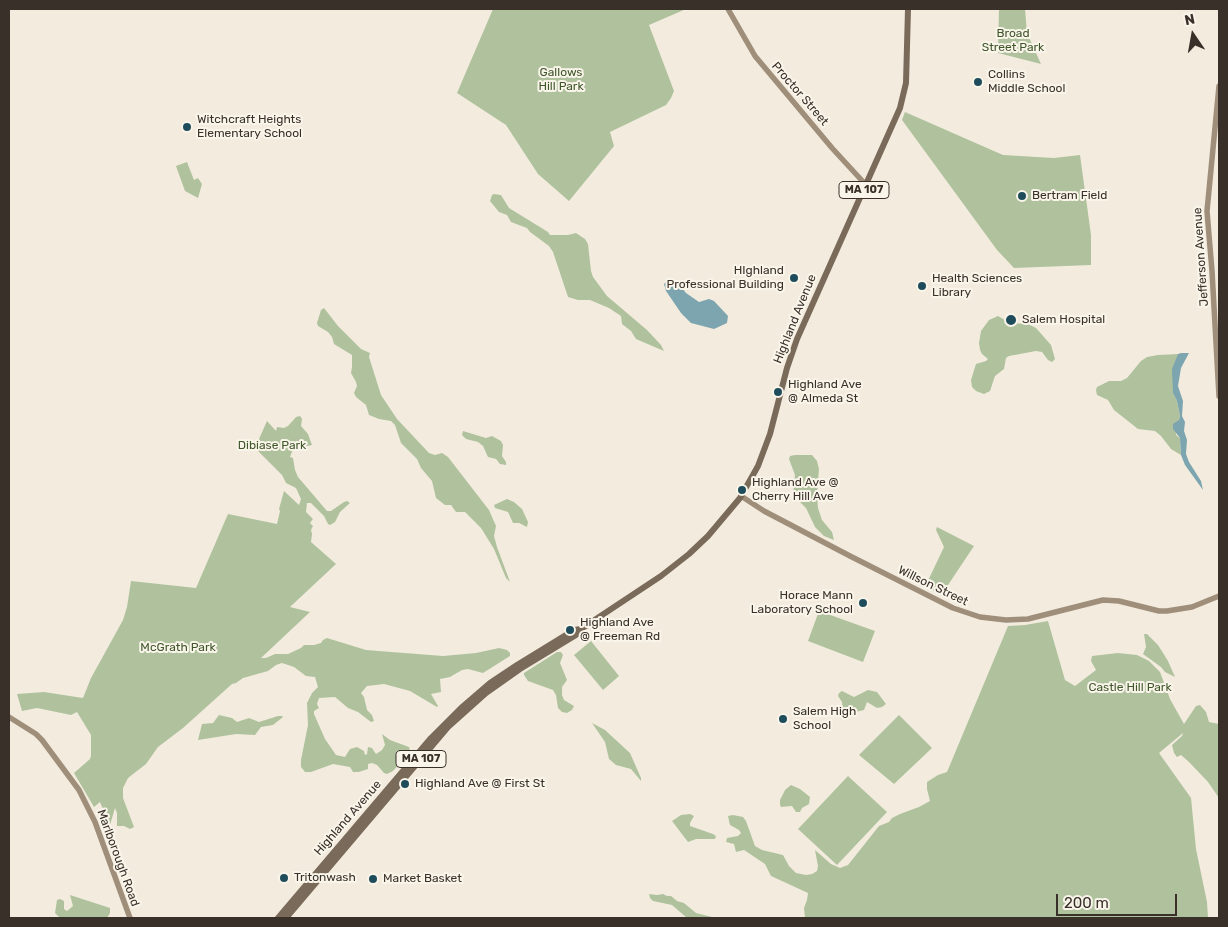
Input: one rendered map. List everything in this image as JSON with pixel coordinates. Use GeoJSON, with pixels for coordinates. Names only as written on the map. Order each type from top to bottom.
{"type":"FeatureCollection","features":[{"type":"Feature","properties":{"kind":"main road","name":"Highland Avenue"},"geometry":{"type":"LineString","coordinates":[[286,918],[448,727],[486,693],[520,669],[576,635],[581,629],[650,584],[679,562],[708,536],[741,496],[758,466],[769,438],[786,371],[797,338],[866,185],[905,92],[908,9]]}},
{"type":"Feature","properties":{"kind":"main road","name":"Highland Avenue"},"geometry":{"type":"LineString","coordinates":[[278,918],[451,717],[485,687],[517,665],[574,630],[581,629]]}},
{"type":"Feature","properties":{"kind":"street","name":"Proctor Street"},"geometry":{"type":"LineString","coordinates":[[728,9],[755,56],[832,148],[866,185]]}},
{"type":"Feature","properties":{"kind":"street","name":"Jefferson Avenue"},"geometry":{"type":"LineString","coordinates":[[1219,86],[1207,211],[1213,278],[1219,396]]}},
{"type":"Feature","properties":{"kind":"street","name":"Willson Street"},"geometry":{"type":"LineString","coordinates":[[741,496],[758,508],[850,556],[953,608],[980,617],[1006,620],[1028,619],[1103,600],[1119,601],[1158,611],[1167,611],[1192,607],[1219,596]]}},
{"type":"Feature","properties":{"kind":"street","name":"Marlborough Road"},"geometry":{"type":"LineString","coordinates":[[9,717],[42,740],[83,797],[98,828],[130,918]]}},
{"type":"Feature","properties":{"kind":"green space","name":"Gallows Hill Park"},"geometry":{"type":"Polygon","coordinates":[[[493,9],[686,9],[649,25],[674,91],[671,98],[666,105],[610,132],[614,146],[569,201],[538,174],[506,125],[457,93],[493,9]]]}},
{"type":"Feature","properties":{"kind":"green space","name":"Broad Street Park"},"geometry":{"type":"Polygon","coordinates":[[[999,9],[1025,9],[1027,33],[1041,64],[998,53],[999,9]]]}},
{"type":"Feature","properties":{"kind":"green space","name":"Bertram Field"},"geometry":{"type":"Polygon","coordinates":[[[905,112],[1003,155],[1054,158],[1080,155],[1091,235],[1091,265],[1014,268],[997,250],[902,120],[905,112]]]}},
{"type":"Feature","properties":{"kind":"green space"},"geometry":{"type":"Polygon","coordinates":[[[187,162],[194,180],[198,178],[202,184],[198,198],[185,191],[176,166],[187,162]]]}},
{"type":"Feature","properties":{"kind":"green space"},"geometry":{"type":"Polygon","coordinates":[[[494,194],[501,195],[509,208],[550,235],[576,233],[585,239],[588,244],[593,277],[607,296],[647,330],[664,351],[636,339],[631,331],[622,324],[621,316],[609,308],[590,300],[578,300],[568,297],[553,252],[549,246],[527,228],[511,222],[507,215],[499,212],[490,201],[494,194]]]}},
{"type":"Feature","properties":{"kind":"green space"},"geometry":{"type":"Polygon","coordinates":[[[324,308],[338,326],[361,349],[370,353],[369,357],[381,395],[397,419],[429,453],[435,455],[442,453],[448,457],[489,510],[496,526],[494,536],[497,547],[510,582],[506,578],[494,549],[481,528],[465,512],[456,512],[451,505],[445,505],[436,498],[432,481],[421,468],[417,459],[401,443],[395,425],[391,421],[369,415],[366,405],[356,397],[354,393],[357,386],[351,373],[352,355],[334,344],[328,332],[318,326],[317,323],[321,310],[324,308]]]}},
{"type":"Feature","properties":{"kind":"green space"},"geometry":{"type":"Polygon","coordinates":[[[998,316],[1010,323],[1028,324],[1036,328],[1051,345],[1055,359],[1052,362],[1042,352],[1036,351],[1009,356],[1006,358],[1004,369],[995,376],[990,391],[984,394],[972,387],[971,380],[976,364],[988,359],[980,350],[981,331],[989,320],[998,316]]]}},
{"type":"Feature","properties":{"kind":"green space"},"geometry":{"type":"Polygon","coordinates":[[[1178,354],[1173,393],[1180,416],[1176,435],[1180,438],[1181,455],[1171,449],[1155,431],[1138,429],[1114,410],[1108,400],[1097,395],[1096,390],[1097,387],[1109,381],[1121,381],[1127,378],[1141,361],[1147,357],[1178,354]]]}},
{"type":"Feature","properties":{"kind":"green space","name":"McGrath Park"},"geometry":{"type":"Polygon","coordinates":[[[300,416],[302,419],[301,426],[308,434],[312,445],[293,449],[290,457],[293,458],[298,477],[327,511],[331,511],[344,502],[350,503],[340,512],[335,522],[330,525],[311,503],[307,503],[306,512],[313,519],[310,523],[313,526],[311,542],[336,564],[290,607],[310,612],[261,658],[275,654],[288,654],[304,645],[321,643],[327,638],[366,650],[443,656],[476,653],[499,648],[507,650],[510,656],[483,673],[468,669],[440,679],[441,692],[431,694],[437,707],[410,691],[384,684],[367,686],[361,693],[367,710],[372,715],[374,721],[371,722],[358,712],[348,708],[335,697],[319,698],[317,704],[319,708],[314,711],[314,714],[325,739],[336,755],[345,757],[350,749],[357,747],[364,751],[365,755],[367,754],[368,747],[372,748],[376,754],[385,745],[382,734],[390,740],[409,747],[409,753],[393,771],[387,774],[372,763],[368,764],[368,769],[359,772],[353,772],[350,767],[333,764],[311,772],[305,772],[301,767],[301,760],[308,725],[307,703],[312,693],[318,687],[315,677],[306,676],[294,667],[282,663],[268,671],[243,678],[232,684],[183,728],[158,747],[146,764],[128,778],[123,788],[123,798],[134,827],[130,829],[124,826],[117,826],[115,808],[110,825],[106,810],[100,802],[94,807],[74,773],[91,756],[91,735],[77,712],[71,715],[37,708],[22,711],[17,694],[44,692],[83,698],[91,678],[123,620],[131,581],[196,588],[228,514],[277,524],[284,491],[299,505],[301,499],[296,488],[286,483],[282,475],[255,448],[267,421],[276,431],[277,427],[284,428],[296,417],[300,416]]]}},
{"type":"Feature","properties":{"kind":"green space"},"geometry":{"type":"Polygon","coordinates":[[[463,431],[486,438],[492,436],[501,441],[503,445],[502,456],[506,465],[500,464],[496,459],[488,457],[483,446],[478,442],[466,439],[462,435],[463,431]]]}},
{"type":"Feature","properties":{"kind":"green space"},"geometry":{"type":"Polygon","coordinates":[[[812,455],[817,461],[819,469],[818,508],[822,520],[832,532],[834,540],[824,536],[815,527],[806,508],[793,495],[795,475],[789,459],[790,456],[812,455]]]}},
{"type":"Feature","properties":{"kind":"green space"},"geometry":{"type":"Polygon","coordinates":[[[507,499],[522,509],[528,522],[527,527],[519,523],[513,523],[508,512],[495,508],[494,505],[507,499]]]}},
{"type":"Feature","properties":{"kind":"green space"},"geometry":{"type":"Polygon","coordinates":[[[937,527],[974,546],[942,594],[925,587],[944,547],[936,530],[937,527]]]}},
{"type":"Feature","properties":{"kind":"green space"},"geometry":{"type":"Polygon","coordinates":[[[819,611],[875,631],[863,662],[808,641],[819,611]]]}},
{"type":"Feature","properties":{"kind":"green space","name":"Castle Hill Park"},"geometry":{"type":"Polygon","coordinates":[[[1048,621],[1065,680],[1075,686],[1096,670],[1091,661],[1092,656],[1118,653],[1137,655],[1149,661],[1160,672],[1170,699],[1184,724],[1196,706],[1200,705],[1206,712],[1209,722],[1219,724],[1219,798],[1208,782],[1189,762],[1181,755],[1177,757],[1174,753],[1172,745],[1183,733],[1159,753],[1191,798],[1196,849],[1207,902],[1208,918],[805,918],[804,908],[808,893],[771,876],[765,864],[744,850],[736,852],[734,844],[726,842],[727,838],[738,836],[741,833],[730,825],[728,816],[733,815],[743,817],[746,821],[755,846],[762,850],[783,855],[789,866],[796,873],[806,875],[817,871],[815,850],[831,864],[840,868],[848,865],[879,826],[900,814],[930,801],[927,782],[947,772],[1008,626],[1048,621]]]}},
{"type":"Feature","properties":{"kind":"green space"},"geometry":{"type":"Polygon","coordinates":[[[1144,634],[1147,634],[1158,645],[1175,677],[1165,672],[1143,654],[1146,647],[1144,634]]]}},
{"type":"Feature","properties":{"kind":"green space"},"geometry":{"type":"Polygon","coordinates":[[[591,641],[619,676],[603,690],[574,655],[591,641]]]}},
{"type":"Feature","properties":{"kind":"green space"},"geometry":{"type":"Polygon","coordinates":[[[557,652],[561,652],[563,655],[560,663],[567,680],[562,687],[562,695],[564,700],[574,706],[567,713],[562,712],[558,708],[556,695],[553,690],[528,681],[524,675],[524,673],[557,652]]]}},
{"type":"Feature","properties":{"kind":"green space"},"geometry":{"type":"Polygon","coordinates":[[[868,690],[877,692],[886,704],[877,708],[867,702],[864,710],[843,715],[842,702],[838,696],[839,693],[842,691],[854,697],[868,690]]]}},
{"type":"Feature","properties":{"kind":"green space"},"geometry":{"type":"Polygon","coordinates":[[[219,715],[232,718],[237,722],[249,718],[259,722],[278,716],[283,717],[273,725],[261,727],[255,735],[236,734],[198,740],[202,724],[213,723],[219,715]]]}},
{"type":"Feature","properties":{"kind":"green space"},"geometry":{"type":"Polygon","coordinates":[[[899,715],[932,748],[894,784],[859,755],[899,715]]]}},
{"type":"Feature","properties":{"kind":"green space"},"geometry":{"type":"Polygon","coordinates":[[[592,723],[605,730],[630,753],[641,781],[631,769],[616,765],[609,759],[605,742],[592,723]]]}},
{"type":"Feature","properties":{"kind":"green space"},"geometry":{"type":"Polygon","coordinates":[[[848,776],[887,812],[837,865],[798,829],[848,776]]]}},
{"type":"Feature","properties":{"kind":"green space"},"geometry":{"type":"Polygon","coordinates":[[[791,785],[810,797],[809,804],[802,808],[800,812],[796,812],[792,806],[781,807],[780,805],[780,800],[785,790],[791,785]]]}},
{"type":"Feature","properties":{"kind":"green space"},"geometry":{"type":"Polygon","coordinates":[[[690,814],[694,816],[690,826],[713,834],[716,836],[715,839],[696,839],[688,842],[672,821],[681,815],[690,814]]]}},
{"type":"Feature","properties":{"kind":"green space"},"geometry":{"type":"Polygon","coordinates":[[[649,894],[671,896],[677,901],[684,903],[696,913],[716,918],[687,918],[672,905],[653,901],[649,894]]]}},
{"type":"Feature","properties":{"kind":"green space"},"geometry":{"type":"Polygon","coordinates":[[[70,895],[110,908],[110,913],[107,918],[60,918],[55,913],[57,900],[64,901],[64,909],[67,911],[73,906],[70,895]]]}},
{"type":"Feature","properties":{"kind":"water"},"geometry":{"type":"Polygon","coordinates":[[[671,279],[699,302],[709,299],[714,301],[728,316],[727,323],[714,329],[691,323],[681,313],[666,291],[664,284],[671,279]]]}},
{"type":"Feature","properties":{"kind":"water"},"geometry":{"type":"Polygon","coordinates":[[[1189,353],[1181,368],[1178,386],[1183,401],[1182,416],[1185,422],[1184,431],[1187,440],[1186,454],[1201,481],[1203,490],[1185,465],[1181,455],[1180,438],[1173,429],[1173,424],[1179,420],[1180,416],[1173,393],[1172,369],[1178,354],[1189,353]]]}},
{"type":"Feature","properties":{"kind":"place","name":"Collins Middle School"},"geometry":{"type":"Point","coordinates":[978,82]}},
{"type":"Feature","properties":{"kind":"place","name":"Witchcraft Heights Elementary School"},"geometry":{"type":"Point","coordinates":[187,127]}},
{"type":"Feature","properties":{"kind":"place","name":"Bertram Field"},"geometry":{"type":"Point","coordinates":[1022,196]}},
{"type":"Feature","properties":{"kind":"place","name":"HIghland Professional Building"},"geometry":{"type":"Point","coordinates":[794,278]}},
{"type":"Feature","properties":{"kind":"place","name":"Health Sciences Library"},"geometry":{"type":"Point","coordinates":[922,286]}},
{"type":"Feature","properties":{"kind":"place","name":"Salem Hospital"},"geometry":{"type":"Point","coordinates":[1011,320]}},
{"type":"Feature","properties":{"kind":"place","name":"Highland Ave @ Almeda St"},"geometry":{"type":"Point","coordinates":[778,392]}},
{"type":"Feature","properties":{"kind":"place","name":"Highland Ave @ Cherry Hill Ave"},"geometry":{"type":"Point","coordinates":[742,490]}},
{"type":"Feature","properties":{"kind":"place","name":"Horace Mann Laboratory School"},"geometry":{"type":"Point","coordinates":[863,603]}},
{"type":"Feature","properties":{"kind":"place","name":"Highland Ave @ Freeman Rd"},"geometry":{"type":"Point","coordinates":[570,630]}},
{"type":"Feature","properties":{"kind":"place","name":"Salem High School"},"geometry":{"type":"Point","coordinates":[783,719]}},
{"type":"Feature","properties":{"kind":"place","name":"Highland Ave @ First St"},"geometry":{"type":"Point","coordinates":[405,784]}},
{"type":"Feature","properties":{"kind":"place","name":"Tritonwash"},"geometry":{"type":"Point","coordinates":[284,878]}},
{"type":"Feature","properties":{"kind":"place","name":"Market Basket"},"geometry":{"type":"Point","coordinates":[373,879]}},
{"type":"Feature","properties":{"kind":"park label","name":"Dibiase Park"},"geometry":{"type":"Point","coordinates":[272,446]}}]}
